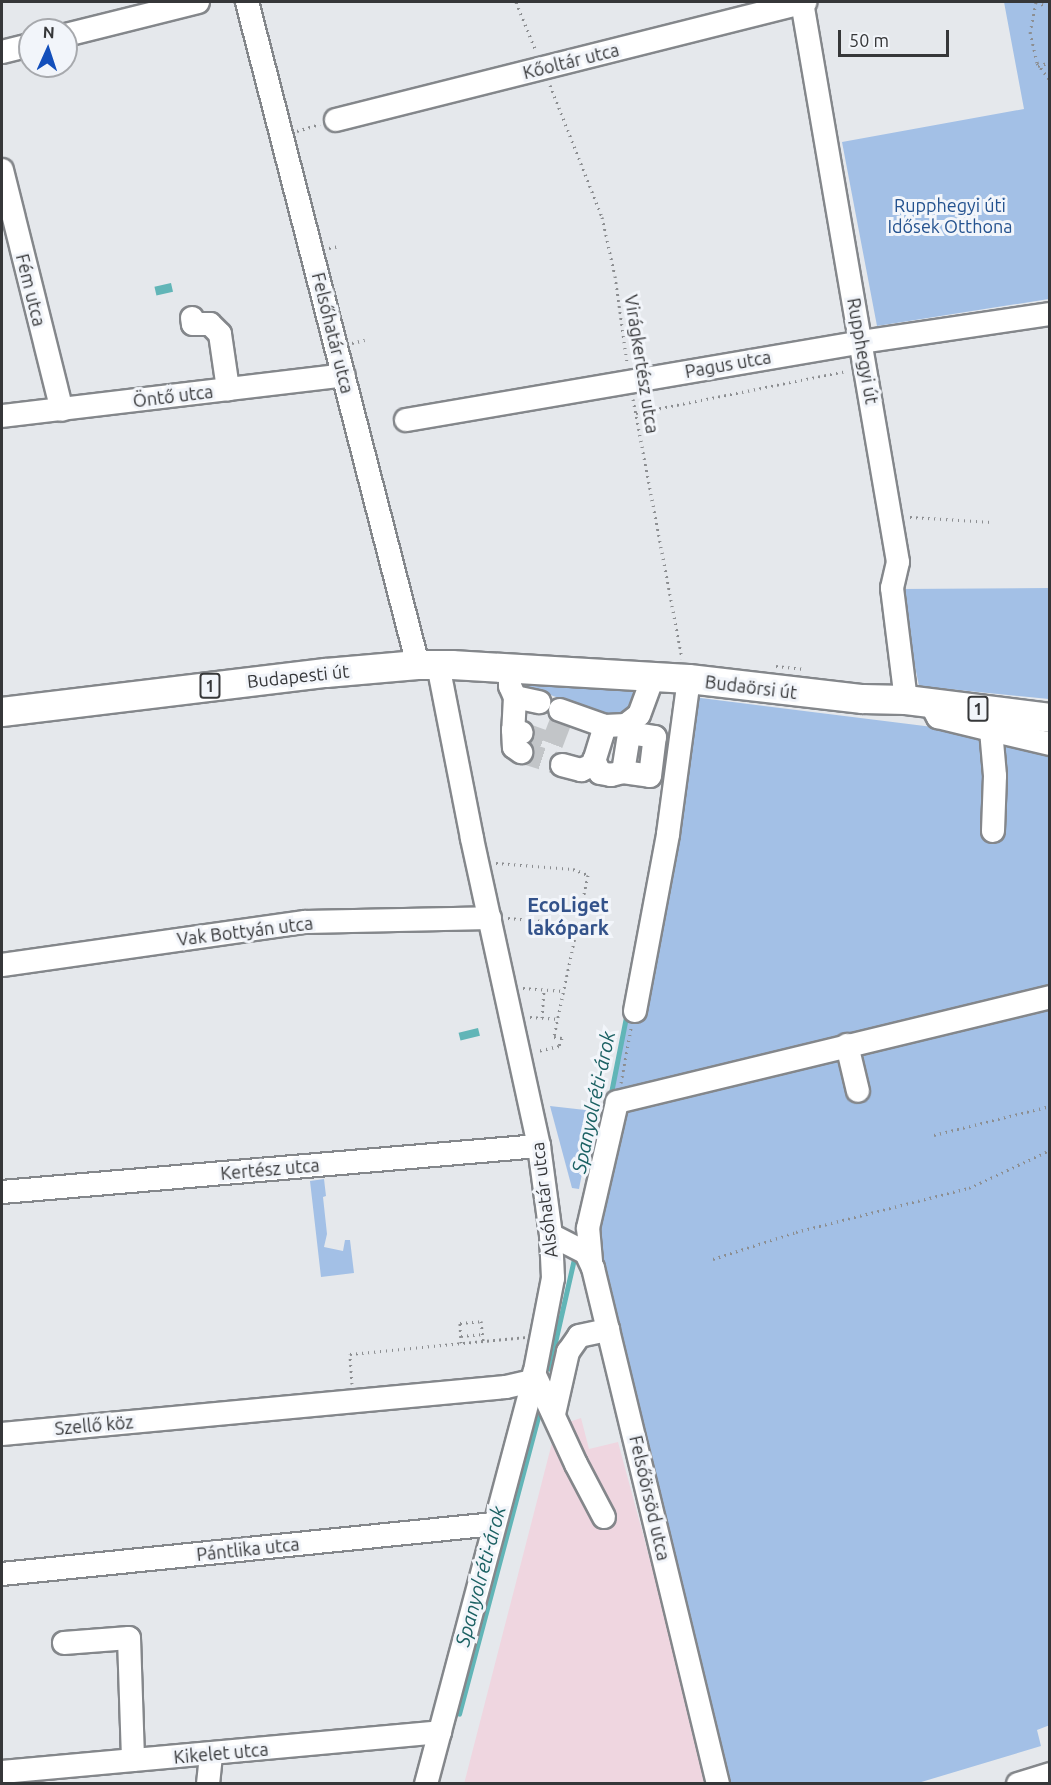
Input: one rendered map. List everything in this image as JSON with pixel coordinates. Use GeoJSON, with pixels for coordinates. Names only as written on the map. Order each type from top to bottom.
{"type":"FeatureCollection","features":[{"type":"Feature","properties":{"kind":"main road","name":"Budaörsi út"},"geometry":{"type":"LineString","coordinates":[[436,665],[653,676],[863,699],[919,702],[988,720],[1050,718]]}},
{"type":"Feature","properties":{"kind":"main road","name":"Budapesti út"},"geometry":{"type":"LineString","coordinates":[[2,712],[262,680],[436,665]]}},
{"type":"Feature","properties":{"kind":"street"},"geometry":{"type":"LineString","coordinates":[[78,33],[198,2]]}},
{"type":"Feature","properties":{"kind":"street","name":"Felsőhatár utca"},"geometry":{"type":"LineString","coordinates":[[247,2],[344,375],[436,665]]}},
{"type":"Feature","properties":{"kind":"street","name":"Kőoltár utca"},"geometry":{"type":"LineString","coordinates":[[336,120],[545,74],[803,2]]}},
{"type":"Feature","properties":{"kind":"street","name":"Rupphegyi út"},"geometry":{"type":"LineString","coordinates":[[803,2],[898,562],[892,588],[919,702]]}},
{"type":"Feature","properties":{"kind":"street"},"geometry":{"type":"LineString","coordinates":[[2,52],[18,48]]}},
{"type":"Feature","properties":{"kind":"street","name":"Fém utca"},"geometry":{"type":"LineString","coordinates":[[2,171],[62,410]]}},
{"type":"Feature","properties":{"kind":"street","name":"Pagus utca"},"geometry":{"type":"LineString","coordinates":[[406,420],[861,342],[1050,314]]}},
{"type":"Feature","properties":{"kind":"street"},"geometry":{"type":"LineString","coordinates":[[192,318],[193,324],[210,324],[220,334],[228,389]]}},
{"type":"Feature","properties":{"kind":"street","name":"Öntő utca"},"geometry":{"type":"LineString","coordinates":[[2,416],[344,375]]}},
{"type":"Feature","properties":{"kind":"street","name":"Alsóhatár utca"},"geometry":{"type":"LineString","coordinates":[[436,665],[477,861],[497,918],[539,1146],[574,1248]]}},
{"type":"Feature","properties":{"kind":"street"},"geometry":{"type":"LineString","coordinates":[[510,668],[510,686],[515,697],[519,738]]}},
{"type":"Feature","properties":{"kind":"street"},"geometry":{"type":"LineString","coordinates":[[594,760],[600,773],[611,775],[630,773],[635,727],[653,676]]}},
{"type":"Feature","properties":{"kind":"street"},"geometry":{"type":"LineString","coordinates":[[634,1011],[698,680]]}},
{"type":"Feature","properties":{"kind":"street"},"geometry":{"type":"LineString","coordinates":[[515,697],[539,702]]}},
{"type":"Feature","properties":{"kind":"street"},"geometry":{"type":"LineString","coordinates":[[562,714],[605,726],[635,727]]}},
{"type":"Feature","properties":{"kind":"street"},"geometry":{"type":"LineString","coordinates":[[993,831],[995,776],[988,720],[1050,744]]}},
{"type":"Feature","properties":{"kind":"street"},"geometry":{"type":"LineString","coordinates":[[562,765],[581,770],[593,765],[605,726]]}},
{"type":"Feature","properties":{"kind":"street","name":"Vak Bottyán utca"},"geometry":{"type":"LineString","coordinates":[[2,965],[305,922],[497,918]]}},
{"type":"Feature","properties":{"kind":"street"},"geometry":{"type":"LineString","coordinates":[[617,1102],[1050,998]]}},
{"type":"Feature","properties":{"kind":"street"},"geometry":{"type":"LineString","coordinates":[[847,1046],[858,1091]]}},
{"type":"Feature","properties":{"kind":"street","name":"Alsóhatár utca"},"geometry":{"type":"LineString","coordinates":[[426,1784],[534,1377],[553,1278],[588,1228],[617,1102]]}},
{"type":"Feature","properties":{"kind":"street","name":"Kertész utca"},"geometry":{"type":"LineString","coordinates":[[2,1192],[539,1146]]}},
{"type":"Feature","properties":{"kind":"street","name":"Felsőörsöd utca"},"geometry":{"type":"LineString","coordinates":[[574,1248],[608,1330],[718,1784]]}},
{"type":"Feature","properties":{"kind":"street"},"geometry":{"type":"LineString","coordinates":[[554,1414],[568,1352],[579,1335],[608,1330]]}},
{"type":"Feature","properties":{"kind":"street"},"geometry":{"type":"LineString","coordinates":[[534,1377],[554,1414],[572,1471],[604,1517]]}},
{"type":"Feature","properties":{"kind":"street","name":"Szellő köz"},"geometry":{"type":"LineString","coordinates":[[2,1434],[506,1388],[534,1377]]}},
{"type":"Feature","properties":{"kind":"street","name":"Pántlika utca"},"geometry":{"type":"LineString","coordinates":[[2,1574],[494,1524]]}},
{"type":"Feature","properties":{"kind":"street"},"geometry":{"type":"LineString","coordinates":[[64,1643],[129,1638],[133,1760]]}},
{"type":"Feature","properties":{"kind":"street","name":"Alsóhatár utca"},"geometry":{"type":"LineString","coordinates":[[440,1732],[445,1749],[440,1784]]}},
{"type":"Feature","properties":{"kind":"street","name":"Kikelet utca"},"geometry":{"type":"LineString","coordinates":[[15,1775],[133,1760],[440,1732]]}},
{"type":"Feature","properties":{"kind":"street"},"geometry":{"type":"LineString","coordinates":[[208,1784],[211,1754]]}},
{"type":"Feature","properties":{"kind":"street"},"geometry":{"type":"LineString","coordinates":[[1018,1784],[1050,1774]]}},
{"type":"Feature","properties":{"kind":"path","name":"Virágkertész utca"},"geometry":{"type":"LineString","coordinates":[[516,2],[602,218],[615,276],[636,413],[698,680]]}},
{"type":"Feature","properties":{"kind":"path"},"geometry":{"type":"LineString","coordinates":[[1044,5],[1036,2],[1029,28],[1038,66],[1050,80]]}},
{"type":"Feature","properties":{"kind":"path"},"geometry":{"type":"LineString","coordinates":[[1038,66],[1050,62]]}},
{"type":"Feature","properties":{"kind":"path"},"geometry":{"type":"LineString","coordinates":[[281,135],[336,120]]}},
{"type":"Feature","properties":{"kind":"path"},"geometry":{"type":"LineString","coordinates":[[325,250],[339,246]]}},
{"type":"Feature","properties":{"kind":"path"},"geometry":{"type":"LineString","coordinates":[[352,343],[364,340]]}},
{"type":"Feature","properties":{"kind":"path"},"geometry":{"type":"LineString","coordinates":[[636,413],[852,370]]}},
{"type":"Feature","properties":{"kind":"path"},"geometry":{"type":"LineString","coordinates":[[910,518],[992,522]]}},
{"type":"Feature","properties":{"kind":"path"},"geometry":{"type":"LineString","coordinates":[[477,861],[573,869],[588,875],[554,1036],[562,1038],[559,1046],[533,1052]]}},
{"type":"Feature","properties":{"kind":"path"},"geometry":{"type":"LineString","coordinates":[[497,918],[577,924]]}},
{"type":"Feature","properties":{"kind":"path"},"geometry":{"type":"LineString","coordinates":[[519,988],[563,991]]}},
{"type":"Feature","properties":{"kind":"path"},"geometry":{"type":"LineString","coordinates":[[542,1018],[544,990]]}},
{"type":"Feature","properties":{"kind":"path"},"geometry":{"type":"LineString","coordinates":[[617,1102],[634,1011]]}},
{"type":"Feature","properties":{"kind":"path"},"geometry":{"type":"LineString","coordinates":[[525,1017],[557,1019]]}},
{"type":"Feature","properties":{"kind":"path"},"geometry":{"type":"LineString","coordinates":[[934,1135],[1050,1106]]}},
{"type":"Feature","properties":{"kind":"path"},"geometry":{"type":"LineString","coordinates":[[712,1259],[796,1232],[969,1188],[1050,1150]]}},
{"type":"Feature","properties":{"kind":"path"},"geometry":{"type":"LineString","coordinates":[[461,1343],[460,1323],[482,1321],[483,1341]]}},
{"type":"Feature","properties":{"kind":"path"},"geometry":{"type":"LineString","coordinates":[[461,1336],[483,1334]]}},
{"type":"Feature","properties":{"kind":"path"},"geometry":{"type":"LineString","coordinates":[[353,1401],[350,1354],[530,1336]]}},
{"type":"Feature","properties":{"kind":"shaded area"},"geometry":{"type":"Polygon","coordinates":[[[171,283],[173,292],[156,296],[154,287],[171,283]]]}},
{"type":"Feature","properties":{"kind":"shaded area"},"geometry":{"type":"Polygon","coordinates":[[[478,1028],[480,1036],[461,1041],[459,1033],[478,1028]]]}},
{"type":"Feature","properties":{"kind":"shaded area"},"geometry":{"type":"Polygon","coordinates":[[[581,1418],[589,1449],[618,1442],[650,1560],[667,1596],[712,1783],[464,1784],[554,1435],[569,1422],[581,1418]]]}},
{"type":"Feature","properties":{"kind":"green space","name":"Rupphegyi úti Idősek Otthona"},"geometry":{"type":"Polygon","coordinates":[[[1004,2],[1049,2],[1049,299],[877,326],[842,142],[1024,109],[1004,2]]]}},
{"type":"Feature","properties":{"kind":"green space"},"geometry":{"type":"Polygon","coordinates":[[[1049,588],[1049,699],[919,686],[899,589],[1049,588]]]}},
{"type":"Feature","properties":{"kind":"green space"},"geometry":{"type":"Polygon","coordinates":[[[527,683],[636,689],[634,711],[614,718],[545,693],[525,691],[527,683]]]}},
{"type":"Feature","properties":{"kind":"green space"},"geometry":{"type":"Polygon","coordinates":[[[693,697],[989,734],[1049,749],[1050,1725],[1037,1730],[1041,1746],[918,1783],[722,1783],[583,1242],[693,697]]]}},
{"type":"Feature","properties":{"kind":"green space"},"geometry":{"type":"Polygon","coordinates":[[[550,1106],[594,1111],[579,1189],[572,1188],[550,1106]]]}},
{"type":"Feature","properties":{"kind":"green space"},"geometry":{"type":"Polygon","coordinates":[[[324,1179],[326,1196],[323,1197],[327,1234],[324,1247],[343,1251],[345,1240],[350,1240],[354,1273],[321,1277],[310,1181],[324,1179]]]}},
{"type":"Feature","properties":{"kind":"waterway","name":"Spanyolréti-árok"},"geometry":{"type":"LineString","coordinates":[[610,1098],[627,1012]]}},
{"type":"Feature","properties":{"kind":"waterway","name":"Spanyolréti-árok"},"geometry":{"type":"LineString","coordinates":[[549,1369],[575,1255]]}},
{"type":"Feature","properties":{"kind":"waterway","name":"Spanyolréti-árok"},"geometry":{"type":"LineString","coordinates":[[459,1714],[540,1410]]}},
{"type":"Feature","properties":{"kind":"tunnel"},"geometry":{"type":"LineString","coordinates":[[522,733],[552,744],[561,721]]}},
{"type":"Feature","properties":{"kind":"tunnel"},"geometry":{"type":"LineString","coordinates":[[521,752],[562,765]]}},
{"type":"Feature","properties":{"kind":"district","name":"EcoLiget lakópark"},"geometry":{"type":"Point","coordinates":[568,916]}}]}
